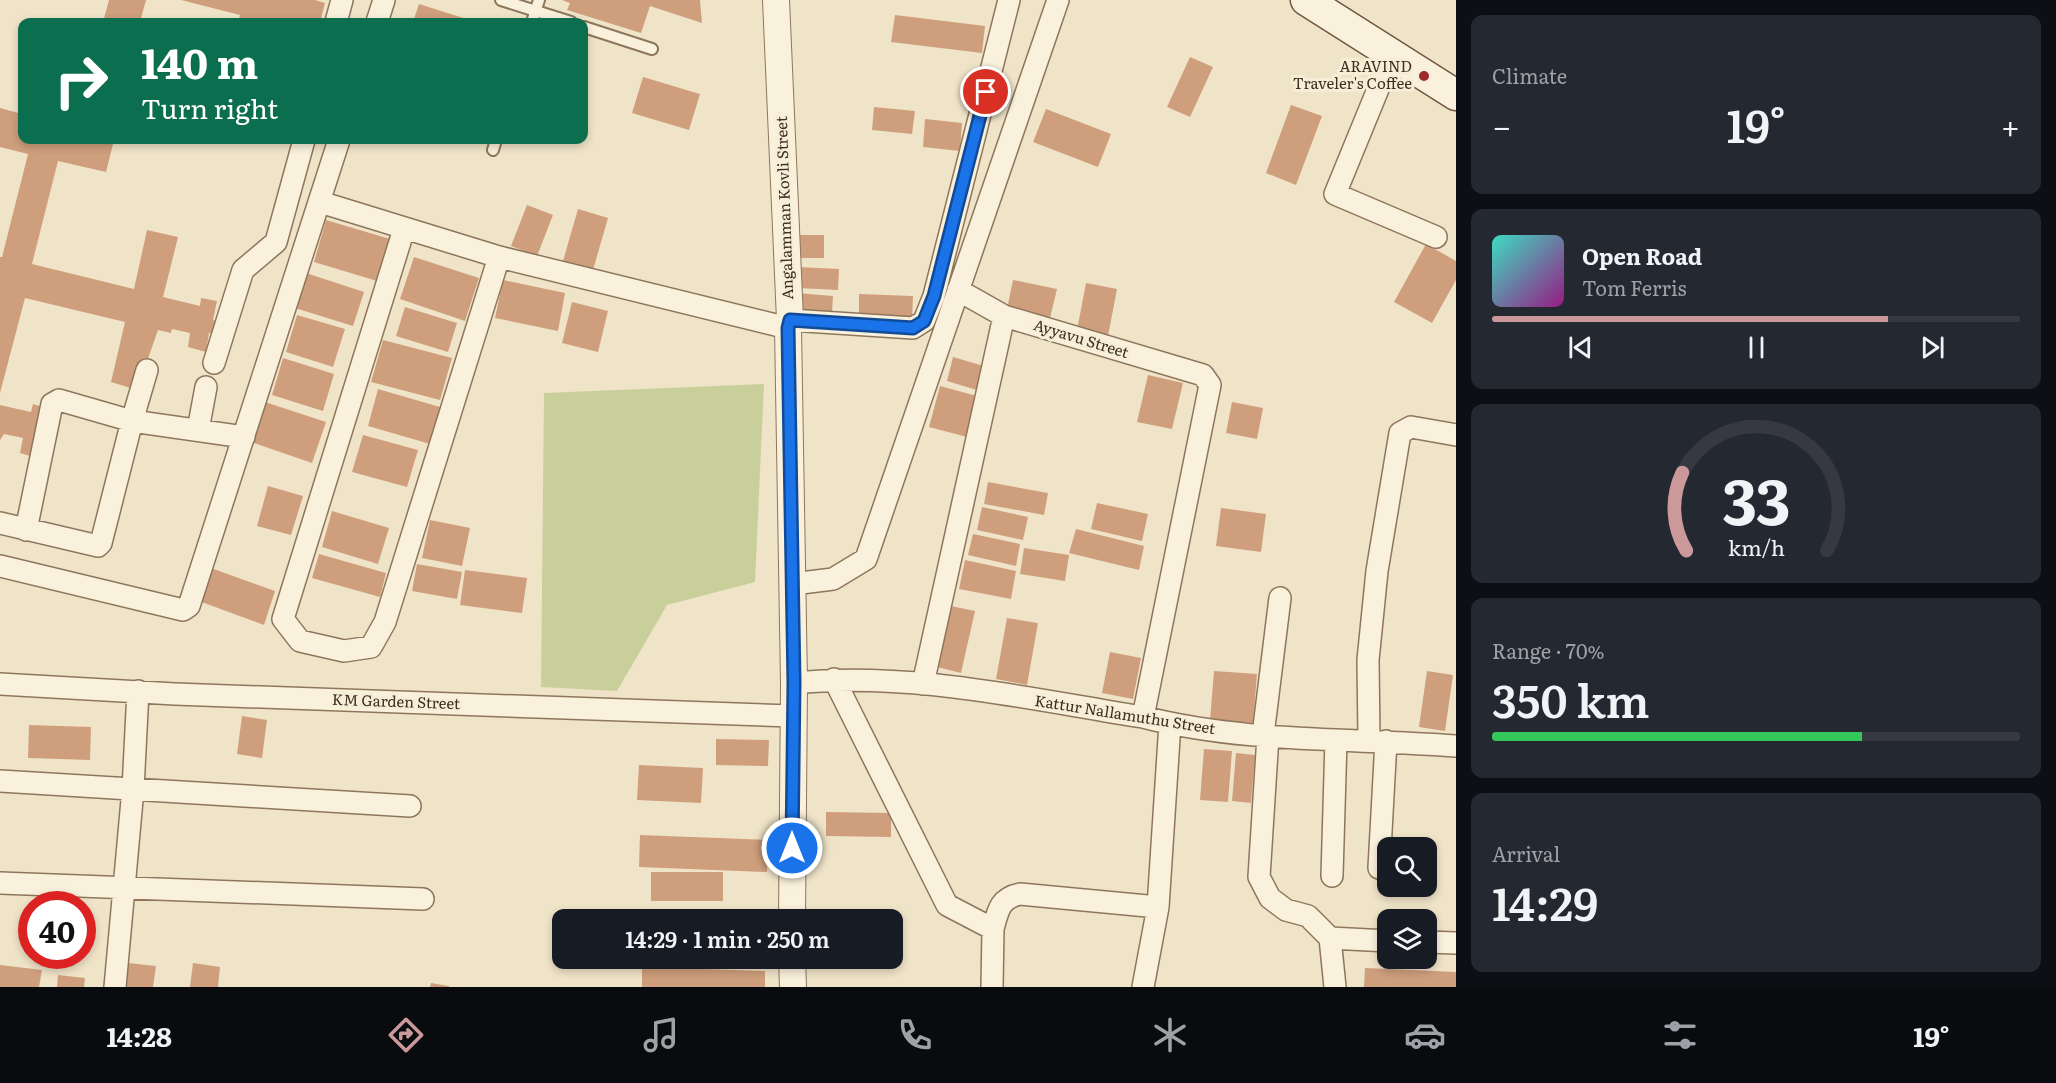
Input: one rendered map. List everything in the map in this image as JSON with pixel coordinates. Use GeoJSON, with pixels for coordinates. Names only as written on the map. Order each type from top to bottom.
{"type":"FeatureCollection","features":[{"type":"Feature","properties":{"kind":"main road"},"geometry":{"type":"LineString","coordinates":[[1306,0],[1456,95]]}},
{"type":"Feature","properties":{"kind":"street"},"geometry":{"type":"LineString","coordinates":[[337,18],[342,0]]}},
{"type":"Feature","properties":{"kind":"street"},"geometry":{"type":"LineString","coordinates":[[378,18],[384,0]]}},
{"type":"Feature","properties":{"kind":"street","name":"Angalamman Kovli Street"},"geometry":{"type":"LineString","coordinates":[[776,0],[789,324],[794,683],[792,909]]}},
{"type":"Feature","properties":{"kind":"street"},"geometry":{"type":"LineString","coordinates":[[320,202],[404,230],[499,257],[789,324],[913,328],[924,321],[934,296],[1009,0]]}},
{"type":"Feature","properties":{"kind":"street"},"geometry":{"type":"LineString","coordinates":[[793,584],[833,579],[866,559],[1058,0]]}},
{"type":"Feature","properties":{"kind":"street"},"geometry":{"type":"LineString","coordinates":[[1392,55],[1335,194],[1436,237]]}},
{"type":"Feature","properties":{"kind":"street"},"geometry":{"type":"LineString","coordinates":[[214,363],[243,270],[276,242],[303,144]]}},
{"type":"Feature","properties":{"kind":"street"},"geometry":{"type":"LineString","coordinates":[[0,566],[183,610],[189,606],[338,144]]}},
{"type":"Feature","properties":{"kind":"street"},"geometry":{"type":"LineString","coordinates":[[404,230],[283,619],[300,640],[344,651],[371,647],[386,622],[499,257]]}},
{"type":"Feature","properties":{"kind":"street","name":"Ayyavu Street"},"geometry":{"type":"LineString","coordinates":[[958,291],[1004,316],[1207,378],[1210,392],[1143,717]]}},
{"type":"Feature","properties":{"kind":"street"},"geometry":{"type":"LineString","coordinates":[[923,684],[1004,316]]}},
{"type":"Feature","properties":{"kind":"street"},"geometry":{"type":"LineString","coordinates":[[0,523],[98,546],[101,543],[147,369]]}},
{"type":"Feature","properties":{"kind":"street"},"geometry":{"type":"LineString","coordinates":[[198,430],[206,387]]}},
{"type":"Feature","properties":{"kind":"street"},"geometry":{"type":"LineString","coordinates":[[26,530],[55,402],[59,400],[132,421],[244,437]]}},
{"type":"Feature","properties":{"kind":"street"},"geometry":{"type":"LineString","coordinates":[[1379,837],[1377,740],[1368,660],[1377,571],[1400,434],[1410,427],[1456,435]]}},
{"type":"Feature","properties":{"kind":"street"},"geometry":{"type":"LineString","coordinates":[[1280,598],[1266,735],[1259,878],[1270,898],[1286,910],[1308,916],[1330,938],[1335,987]]}},
{"type":"Feature","properties":{"kind":"street"},"geometry":{"type":"LineString","coordinates":[[834,679],[946,906],[993,929]]}},
{"type":"Feature","properties":{"kind":"street","name":"Kattur Nallamuthu Street"},"geometry":{"type":"LineString","coordinates":[[794,683],[834,679],[923,684],[1170,723],[1266,735],[1456,746]]}},
{"type":"Feature","properties":{"kind":"street","name":"KM Garden Street"},"geometry":{"type":"LineString","coordinates":[[0,684],[792,716]]}},
{"type":"Feature","properties":{"kind":"street"},"geometry":{"type":"LineString","coordinates":[[115,987],[133,789],[138,691]]}},
{"type":"Feature","properties":{"kind":"street"},"geometry":{"type":"LineString","coordinates":[[1143,987],[1158,908],[1170,723]]}},
{"type":"Feature","properties":{"kind":"street"},"geometry":{"type":"LineString","coordinates":[[1332,876],[1336,740]]}},
{"type":"Feature","properties":{"kind":"street"},"geometry":{"type":"LineString","coordinates":[[0,781],[410,806]]}},
{"type":"Feature","properties":{"kind":"street"},"geometry":{"type":"LineString","coordinates":[[0,883],[423,899]]}},
{"type":"Feature","properties":{"kind":"street"},"geometry":{"type":"LineString","coordinates":[[992,987],[993,929],[1002,902],[1007,896],[1020,894],[1158,908]]}},
{"type":"Feature","properties":{"kind":"street"},"geometry":{"type":"LineString","coordinates":[[1330,938],[1377,940]]}},
{"type":"Feature","properties":{"kind":"street"},"geometry":{"type":"LineString","coordinates":[[1437,942],[1456,943]]}},
{"type":"Feature","properties":{"kind":"street"},"geometry":{"type":"LineString","coordinates":[[792,969],[792,987]]}},
{"type":"Feature","properties":{"kind":"lane"},"geometry":{"type":"LineString","coordinates":[[501,0],[538,6],[563,18]]}},
{"type":"Feature","properties":{"kind":"lane"},"geometry":{"type":"LineString","coordinates":[[588,28],[652,49]]}},
{"type":"Feature","properties":{"kind":"green space"},"geometry":{"type":"Polygon","coordinates":[[[764,384],[755,582],[667,605],[617,691],[541,687],[544,393],[764,384]]]}},
{"type":"Feature","properties":{"kind":"building"},"geometry":{"type":"Polygon","coordinates":[[[109,0],[146,0],[141,18],[104,18],[109,0]]]}},
{"type":"Feature","properties":{"kind":"building"},"geometry":{"type":"Polygon","coordinates":[[[181,0],[315,0],[325,3],[321,18],[239,18],[240,15],[181,0]]]}},
{"type":"Feature","properties":{"kind":"building"},"geometry":{"type":"Polygon","coordinates":[[[562,0],[700,0],[702,23],[650,6],[641,33],[567,10],[570,3],[562,0]]]}},
{"type":"Feature","properties":{"kind":"building"},"geometry":{"type":"Polygon","coordinates":[[[419,4],[463,18],[414,18],[419,4]]]}},
{"type":"Feature","properties":{"kind":"building"},"geometry":{"type":"Polygon","coordinates":[[[895,15],[985,26],[982,53],[891,42],[895,15]]]}},
{"type":"Feature","properties":{"kind":"building"},"geometry":{"type":"Polygon","coordinates":[[[1190,57],[1213,67],[1190,117],[1167,107],[1190,57]]]}},
{"type":"Feature","properties":{"kind":"building"},"geometry":{"type":"Polygon","coordinates":[[[643,77],[700,94],[689,130],[632,113],[643,77]]]}},
{"type":"Feature","properties":{"kind":"building"},"geometry":{"type":"Polygon","coordinates":[[[1291,105],[1322,116],[1296,185],[1266,173],[1291,105]]]}},
{"type":"Feature","properties":{"kind":"building"},"geometry":{"type":"Polygon","coordinates":[[[874,107],[915,111],[912,134],[872,130],[874,107]]]}},
{"type":"Feature","properties":{"kind":"building"},"geometry":{"type":"Polygon","coordinates":[[[0,108],[18,113],[18,144],[113,144],[106,172],[58,161],[32,264],[134,289],[147,230],[178,237],[163,297],[200,306],[201,298],[217,301],[213,320],[218,321],[215,335],[209,333],[206,352],[188,347],[190,333],[172,329],[171,333],[158,330],[137,390],[111,382],[125,322],[25,298],[0,393],[0,257],[2,257],[28,154],[0,147],[0,108]]]}},
{"type":"Feature","properties":{"kind":"building"},"geometry":{"type":"Polygon","coordinates":[[[1046,109],[1111,134],[1098,167],[1033,142],[1046,109]]]}},
{"type":"Feature","properties":{"kind":"building"},"geometry":{"type":"Polygon","coordinates":[[[925,119],[962,123],[960,151],[923,147],[925,119]]]}},
{"type":"Feature","properties":{"kind":"building"},"geometry":{"type":"Polygon","coordinates":[[[527,205],[553,215],[537,256],[511,246],[527,205]]]}},
{"type":"Feature","properties":{"kind":"building"},"geometry":{"type":"Polygon","coordinates":[[[578,209],[608,218],[593,270],[563,261],[578,209]]]}},
{"type":"Feature","properties":{"kind":"building"},"geometry":{"type":"Polygon","coordinates":[[[326,220],[390,239],[377,281],[314,262],[326,220]]]}},
{"type":"Feature","properties":{"kind":"building"},"geometry":{"type":"Polygon","coordinates":[[[794,235],[824,235],[824,258],[794,258],[794,235]]]}},
{"type":"Feature","properties":{"kind":"building"},"geometry":{"type":"Polygon","coordinates":[[[1426,244],[1456,261],[1456,280],[1432,323],[1394,302],[1426,244]]]}},
{"type":"Feature","properties":{"kind":"building"},"geometry":{"type":"Polygon","coordinates":[[[414,257],[479,278],[465,321],[400,299],[414,257]]]}},
{"type":"Feature","properties":{"kind":"building"},"geometry":{"type":"Polygon","coordinates":[[[798,267],[839,269],[838,290],[797,288],[798,267]]]}},
{"type":"Feature","properties":{"kind":"building"},"geometry":{"type":"Polygon","coordinates":[[[306,273],[364,292],[353,326],[295,308],[306,273]]]}},
{"type":"Feature","properties":{"kind":"building"},"geometry":{"type":"Polygon","coordinates":[[[503,280],[565,293],[558,331],[495,318],[503,280]]]}},
{"type":"Feature","properties":{"kind":"building"},"geometry":{"type":"Polygon","coordinates":[[[1013,280],[1057,289],[1050,318],[1007,309],[1013,280]]]}},
{"type":"Feature","properties":{"kind":"building"},"geometry":{"type":"Polygon","coordinates":[[[1086,283],[1117,289],[1108,336],[1077,330],[1086,283]]]}},
{"type":"Feature","properties":{"kind":"building"},"geometry":{"type":"Polygon","coordinates":[[[797,293],[833,296],[832,313],[796,310],[797,293]]]}},
{"type":"Feature","properties":{"kind":"building"},"geometry":{"type":"Polygon","coordinates":[[[859,294],[913,296],[912,320],[859,318],[859,294]]]}},
{"type":"Feature","properties":{"kind":"building"},"geometry":{"type":"Polygon","coordinates":[[[572,302],[608,311],[598,352],[562,343],[572,302]]]}},
{"type":"Feature","properties":{"kind":"building"},"geometry":{"type":"Polygon","coordinates":[[[405,307],[457,323],[448,352],[396,336],[405,307]]]}},
{"type":"Feature","properties":{"kind":"building"},"geometry":{"type":"Polygon","coordinates":[[[297,315],[345,329],[333,367],[286,352],[297,315]]]}},
{"type":"Feature","properties":{"kind":"building"},"geometry":{"type":"Polygon","coordinates":[[[383,340],[452,358],[440,400],[371,382],[383,340]]]}},
{"type":"Feature","properties":{"kind":"building"},"geometry":{"type":"Polygon","coordinates":[[[953,357],[987,367],[980,391],[947,381],[953,357]]]}},
{"type":"Feature","properties":{"kind":"building"},"geometry":{"type":"Polygon","coordinates":[[[283,358],[334,374],[323,411],[272,395],[283,358]]]}},
{"type":"Feature","properties":{"kind":"building"},"geometry":{"type":"Polygon","coordinates":[[[1148,375],[1183,383],[1172,429],[1137,422],[1148,375]]]}},
{"type":"Feature","properties":{"kind":"building"},"geometry":{"type":"Polygon","coordinates":[[[940,386],[977,396],[967,437],[929,427],[940,386]]]}},
{"type":"Feature","properties":{"kind":"building"},"geometry":{"type":"Polygon","coordinates":[[[378,389],[440,407],[430,444],[368,426],[378,389]]]}},
{"type":"Feature","properties":{"kind":"building"},"geometry":{"type":"Polygon","coordinates":[[[265,402],[326,422],[312,463],[251,442],[265,402]]]}},
{"type":"Feature","properties":{"kind":"building"},"geometry":{"type":"Polygon","coordinates":[[[1232,402],[1263,408],[1257,439],[1226,433],[1232,402]]]}},
{"type":"Feature","properties":{"kind":"building"},"geometry":{"type":"Polygon","coordinates":[[[33,404],[49,409],[37,458],[20,453],[23,438],[4,434],[0,440],[0,405],[31,412],[33,404]]]}},
{"type":"Feature","properties":{"kind":"building"},"geometry":{"type":"Polygon","coordinates":[[[363,435],[418,450],[407,487],[352,472],[363,435]]]}},
{"type":"Feature","properties":{"kind":"building"},"geometry":{"type":"Polygon","coordinates":[[[988,482],[1048,493],[1044,515],[984,504],[988,482]]]}},
{"type":"Feature","properties":{"kind":"building"},"geometry":{"type":"Polygon","coordinates":[[[268,486],[303,496],[291,535],[257,526],[268,486]]]}},
{"type":"Feature","properties":{"kind":"building"},"geometry":{"type":"Polygon","coordinates":[[[1097,503],[1148,514],[1142,541],[1091,529],[1097,503]]]}},
{"type":"Feature","properties":{"kind":"building"},"geometry":{"type":"Polygon","coordinates":[[[982,507],[1028,517],[1023,540],[977,530],[982,507]]]}},
{"type":"Feature","properties":{"kind":"building"},"geometry":{"type":"Polygon","coordinates":[[[1221,508],[1266,514],[1261,552],[1216,546],[1221,508]]]}},
{"type":"Feature","properties":{"kind":"building"},"geometry":{"type":"Polygon","coordinates":[[[332,511],[389,528],[378,564],[322,547],[332,511]]]}},
{"type":"Feature","properties":{"kind":"building"},"geometry":{"type":"Polygon","coordinates":[[[430,520],[470,528],[462,566],[422,558],[430,520]]]}},
{"type":"Feature","properties":{"kind":"building"},"geometry":{"type":"Polygon","coordinates":[[[1076,529],[1144,546],[1139,570],[1069,553],[1076,529]]]}},
{"type":"Feature","properties":{"kind":"building"},"geometry":{"type":"Polygon","coordinates":[[[973,534],[1020,544],[1016,566],[968,555],[973,534]]]}},
{"type":"Feature","properties":{"kind":"building"},"geometry":{"type":"Polygon","coordinates":[[[1024,548],[1069,555],[1065,581],[1020,574],[1024,548]]]}},
{"type":"Feature","properties":{"kind":"building"},"geometry":{"type":"Polygon","coordinates":[[[319,554],[386,573],[380,597],[312,578],[319,554]]]}},
{"type":"Feature","properties":{"kind":"building"},"geometry":{"type":"Polygon","coordinates":[[[965,560],[1016,571],[1011,599],[959,589],[965,560]]]}},
{"type":"Feature","properties":{"kind":"building"},"geometry":{"type":"Polygon","coordinates":[[[417,564],[462,572],[457,599],[412,591],[417,564]]]}},
{"type":"Feature","properties":{"kind":"building"},"geometry":{"type":"Polygon","coordinates":[[[208,567],[275,591],[264,625],[196,600],[208,567]]]}},
{"type":"Feature","properties":{"kind":"building"},"geometry":{"type":"Polygon","coordinates":[[[465,570],[527,578],[522,613],[460,605],[465,570]]]}},
{"type":"Feature","properties":{"kind":"building"},"geometry":{"type":"Polygon","coordinates":[[[951,606],[975,611],[961,673],[937,667],[951,606]]]}},
{"type":"Feature","properties":{"kind":"building"},"geometry":{"type":"Polygon","coordinates":[[[1007,618],[1038,623],[1027,685],[996,679],[1007,618]]]}},
{"type":"Feature","properties":{"kind":"building"},"geometry":{"type":"Polygon","coordinates":[[[1110,652],[1141,658],[1133,699],[1102,693],[1110,652]]]}},
{"type":"Feature","properties":{"kind":"building"},"geometry":{"type":"Polygon","coordinates":[[[1214,671],[1257,674],[1253,723],[1210,720],[1214,671]]]}},
{"type":"Feature","properties":{"kind":"building"},"geometry":{"type":"Polygon","coordinates":[[[1427,671],[1453,675],[1445,731],[1419,727],[1427,671]]]}},
{"type":"Feature","properties":{"kind":"building"},"geometry":{"type":"Polygon","coordinates":[[[242,716],[267,720],[262,758],[237,754],[242,716]]]}},
{"type":"Feature","properties":{"kind":"building"},"geometry":{"type":"Polygon","coordinates":[[[29,725],[91,727],[90,760],[28,758],[29,725]]]}},
{"type":"Feature","properties":{"kind":"building"},"geometry":{"type":"Polygon","coordinates":[[[716,739],[769,740],[768,766],[716,765],[716,739]]]}},
{"type":"Feature","properties":{"kind":"building"},"geometry":{"type":"Polygon","coordinates":[[[1204,749],[1232,751],[1228,802],[1200,800],[1204,749]]]}},
{"type":"Feature","properties":{"kind":"building"},"geometry":{"type":"Polygon","coordinates":[[[1236,753],[1255,755],[1251,803],[1232,801],[1236,753]]]}},
{"type":"Feature","properties":{"kind":"building"},"geometry":{"type":"Polygon","coordinates":[[[639,765],[703,768],[701,803],[637,800],[639,765]]]}},
{"type":"Feature","properties":{"kind":"building"},"geometry":{"type":"Polygon","coordinates":[[[826,812],[891,813],[891,837],[826,836],[826,812]]]}},
{"type":"Feature","properties":{"kind":"building"},"geometry":{"type":"Polygon","coordinates":[[[640,835],[768,840],[767,872],[639,867],[640,835]]]}},
{"type":"Feature","properties":{"kind":"building"},"geometry":{"type":"Polygon","coordinates":[[[651,872],[723,872],[723,901],[651,901],[651,872]]]}},
{"type":"Feature","properties":{"kind":"building"},"geometry":{"type":"Polygon","coordinates":[[[128,963],[156,966],[153,987],[125,987],[128,963]]]}},
{"type":"Feature","properties":{"kind":"building"},"geometry":{"type":"Polygon","coordinates":[[[193,963],[220,967],[218,987],[190,987],[193,963]]]}},
{"type":"Feature","properties":{"kind":"building"},"geometry":{"type":"Polygon","coordinates":[[[0,965],[18,967],[18,969],[42,970],[39,987],[0,987],[0,965]]]}},
{"type":"Feature","properties":{"kind":"building"},"geometry":{"type":"Polygon","coordinates":[[[1365,968],[1456,972],[1456,987],[1364,987],[1365,968]]]}},
{"type":"Feature","properties":{"kind":"building"},"geometry":{"type":"Polygon","coordinates":[[[642,969],[765,971],[765,987],[642,987],[642,969]]]}},
{"type":"Feature","properties":{"kind":"building"},"geometry":{"type":"Polygon","coordinates":[[[58,975],[85,978],[84,987],[57,987],[58,975]]]}},
{"type":"Feature","properties":{"kind":"building"},"geometry":{"type":"Polygon","coordinates":[[[431,983],[449,986],[449,987],[430,987],[431,983]]]}},
{"type":"Feature","properties":{"kind":"place","name":"ARAVIND Traveler's Coffee"},"geometry":{"type":"Point","coordinates":[1424,76]}},
{"type":"Feature","properties":{"kind":"route"},"geometry":{"type":"LineString","coordinates":[[792,848],[794,683],[788,328],[790,320],[913,328],[924,321],[934,296],[986,92]]}}]}
